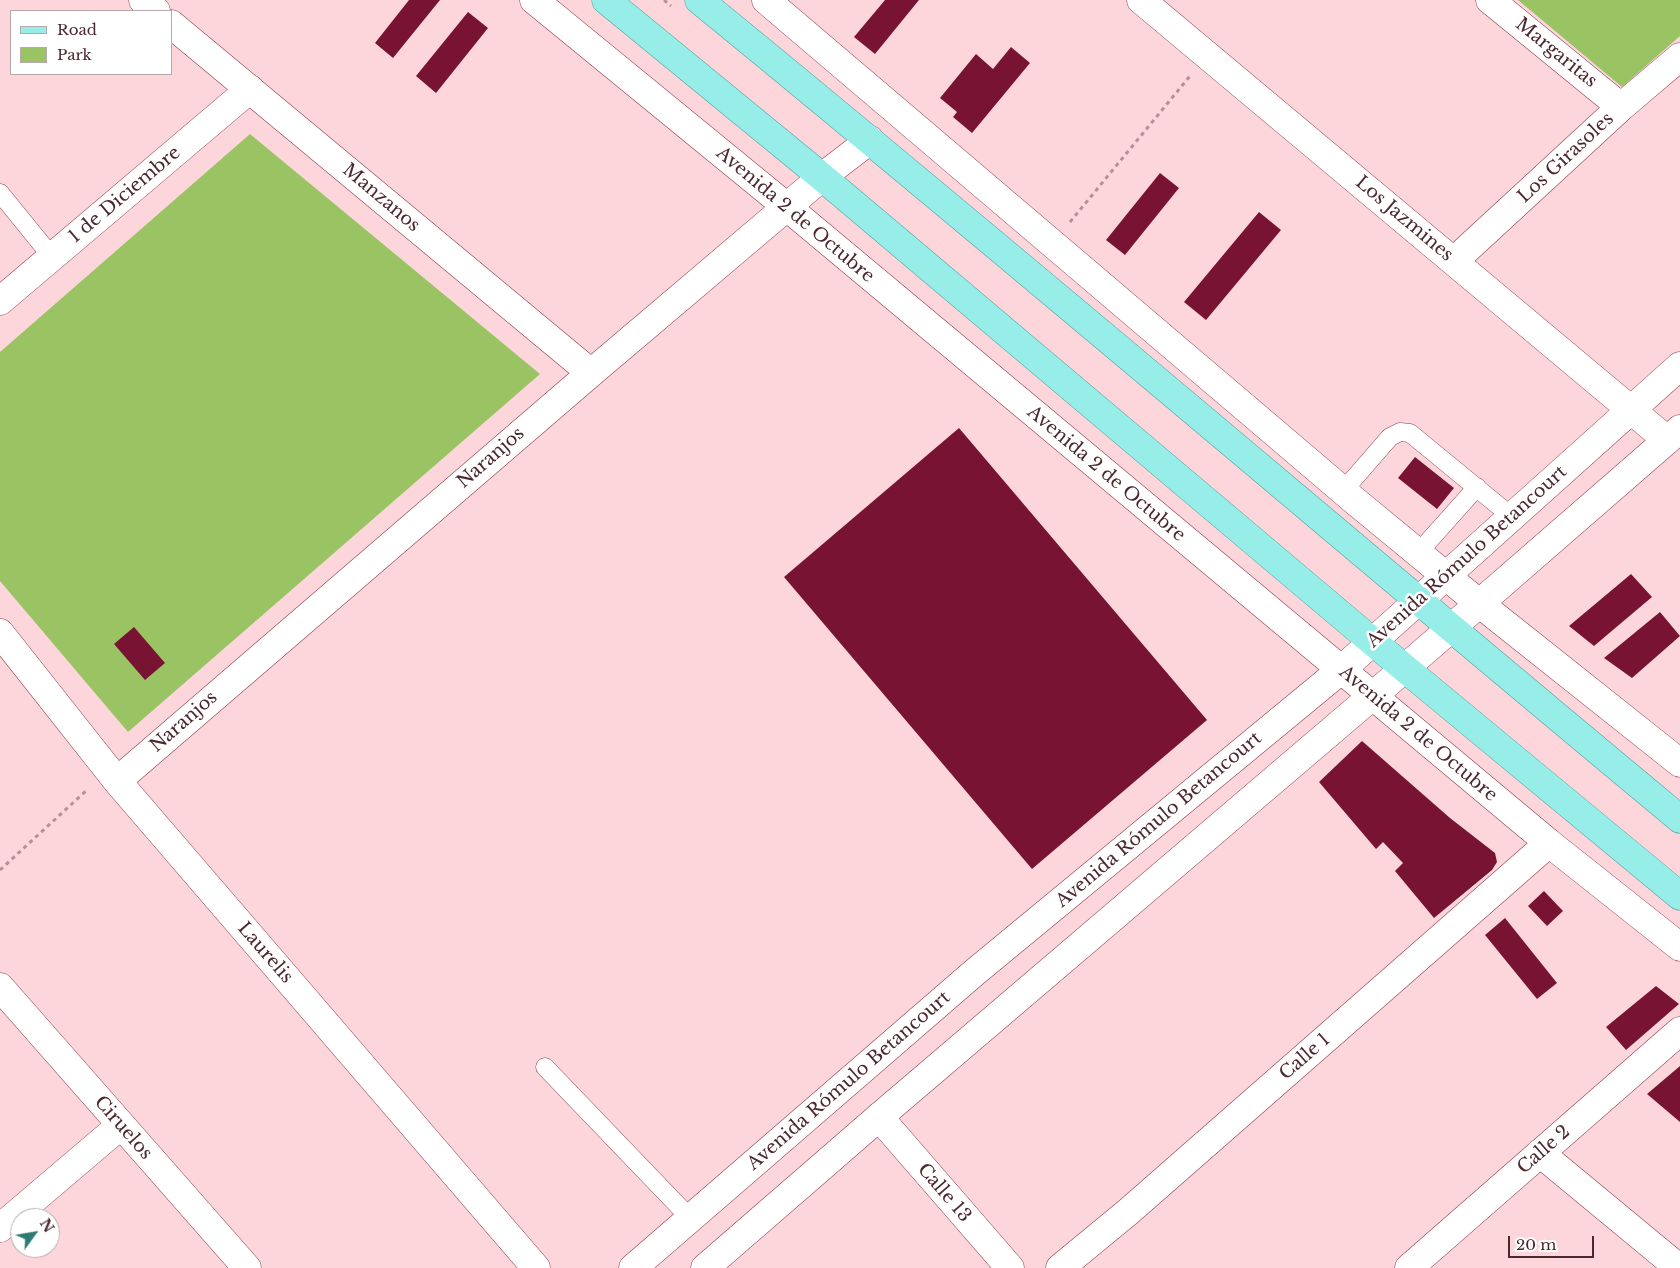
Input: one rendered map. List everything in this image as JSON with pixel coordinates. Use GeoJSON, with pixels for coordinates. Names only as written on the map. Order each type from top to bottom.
{"type":"FeatureCollection","features":[{"type":"Feature","properties":{"kind":"main road"},"geometry":{"type":"LineString","coordinates":[[606,0],[822,178],[1404,669],[1680,896]]}},
{"type":"Feature","properties":{"kind":"main road"},"geometry":{"type":"LineString","coordinates":[[698,0],[870,140],[1451,629],[1680,819]]}},
{"type":"Feature","properties":{"kind":"street"},"geometry":{"type":"LineString","coordinates":[[143,0],[155,10]]}},
{"type":"Feature","properties":{"kind":"street","name":"Avenida 2 de Octubre"},"geometry":{"type":"LineString","coordinates":[[534,0],[1373,695],[1548,843],[1680,947]]}},
{"type":"Feature","properties":{"kind":"street"},"geometry":{"type":"LineString","coordinates":[[766,0],[1343,491],[1480,604],[1676,753]]}},
{"type":"Feature","properties":{"kind":"street","name":"Los Jazmines"},"geometry":{"type":"LineString","coordinates":[[1141,0],[1630,409],[1673,434]]}},
{"type":"Feature","properties":{"kind":"street","name":"Margaritas"},"geometry":{"type":"LineString","coordinates":[[1490,0],[1621,107]]}},
{"type":"Feature","properties":{"kind":"street","name":"Manzanos"},"geometry":{"type":"LineString","coordinates":[[172,25],[591,373]]}},
{"type":"Feature","properties":{"kind":"street","name":"Los Girasoles"},"geometry":{"type":"LineString","coordinates":[[1454,261],[1621,107],[1680,57]]}},
{"type":"Feature","properties":{"kind":"street","name":"1 de Diciembre"},"geometry":{"type":"LineString","coordinates":[[0,301],[250,89]]}},
{"type":"Feature","properties":{"kind":"street","name":"Naranjos"},"geometry":{"type":"LineString","coordinates":[[113,776],[822,178],[870,140]]}},
{"type":"Feature","properties":{"kind":"street","name":"Avenida Rómulo Betancourt"},"geometry":{"type":"LineString","coordinates":[[633,1268],[975,972],[1341,670],[1680,366]]}},
{"type":"Feature","properties":{"kind":"street"},"geometry":{"type":"LineString","coordinates":[[705,1268],[1451,629],[1673,434]]}},
{"type":"Feature","properties":{"kind":"street","name":"Laurelis"},"geometry":{"type":"LineString","coordinates":[[0,633],[113,776],[536,1268]]}},
{"type":"Feature","properties":{"kind":"street","name":"Calle 1"},"geometry":{"type":"LineString","coordinates":[[1060,1268],[1128,1212],[1548,843]]}},
{"type":"Feature","properties":{"kind":"street","name":"Ciruelos"},"geometry":{"type":"LineString","coordinates":[[0,987],[247,1268]]}},
{"type":"Feature","properties":{"kind":"street","name":"Calle 2"},"geometry":{"type":"LineString","coordinates":[[1409,1268],[1680,1031]]}},
{"type":"Feature","properties":{"kind":"street","name":"Calle 13"},"geometry":{"type":"LineString","coordinates":[[879,1117],[1010,1268]]}},
{"type":"Feature","properties":{"kind":"street"},"geometry":{"type":"LineString","coordinates":[[0,1228],[121,1125]]}},
{"type":"Feature","properties":{"kind":"street"},"geometry":{"type":"LineString","coordinates":[[1540,1153],[1679,1268]]}},
{"type":"Feature","properties":{"kind":"lane"},"geometry":{"type":"LineString","coordinates":[[0,193],[52,257]]}},
{"type":"Feature","properties":{"kind":"lane"},"geometry":{"type":"LineString","coordinates":[[1343,491],[1390,436],[1400,432],[1410,433],[1511,516]]}},
{"type":"Feature","properties":{"kind":"lane"},"geometry":{"type":"LineString","coordinates":[[1418,553],[1476,488]]}},
{"type":"Feature","properties":{"kind":"lane"},"geometry":{"type":"LineString","coordinates":[[545,1067],[690,1218]]}},
{"type":"Feature","properties":{"kind":"path"},"geometry":{"type":"LineString","coordinates":[[1052,243],[1208,55]]}},
{"type":"Feature","properties":{"kind":"path"},"geometry":{"type":"LineString","coordinates":[[0,870],[113,776]]}},
{"type":"Feature","properties":{"kind":"green space"},"geometry":{"type":"Polygon","coordinates":[[[1518,0],[1680,0],[1680,36],[1622,87],[1518,0]]]}},
{"type":"Feature","properties":{"kind":"green space"},"geometry":{"type":"Polygon","coordinates":[[[250,134],[540,374],[128,732],[0,581],[0,352],[250,134]]]}},
{"type":"Feature","properties":{"kind":"building"},"geometry":{"type":"Polygon","coordinates":[[[409,0],[440,0],[393,58],[375,43],[409,0]]]}},
{"type":"Feature","properties":{"kind":"building"},"geometry":{"type":"Polygon","coordinates":[[[885,0],[919,0],[875,54],[854,37],[885,0]]]}},
{"type":"Feature","properties":{"kind":"building"},"geometry":{"type":"Polygon","coordinates":[[[468,12],[488,28],[436,93],[416,76],[468,12]]]}},
{"type":"Feature","properties":{"kind":"building"},"geometry":{"type":"Polygon","coordinates":[[[1011,47],[1030,63],[972,133],[953,117],[957,112],[940,98],[976,54],[993,69],[1011,47]]]}},
{"type":"Feature","properties":{"kind":"building"},"geometry":{"type":"Polygon","coordinates":[[[1160,173],[1179,188],[1125,255],[1106,240],[1160,173]]]}},
{"type":"Feature","properties":{"kind":"building"},"geometry":{"type":"Polygon","coordinates":[[[1259,212],[1281,230],[1206,320],[1184,302],[1259,212]]]}},
{"type":"Feature","properties":{"kind":"building"},"geometry":{"type":"Polygon","coordinates":[[[959,428],[1207,720],[1032,869],[784,577],[959,428]]]}},
{"type":"Feature","properties":{"kind":"building"},"geometry":{"type":"Polygon","coordinates":[[[1415,457],[1454,488],[1437,509],[1398,478],[1415,457]]]}},
{"type":"Feature","properties":{"kind":"building"},"geometry":{"type":"Polygon","coordinates":[[[1631,574],[1652,597],[1594,646],[1569,626],[1631,574]]]}},
{"type":"Feature","properties":{"kind":"building"},"geometry":{"type":"Polygon","coordinates":[[[1660,612],[1680,636],[1632,678],[1604,658],[1660,612]]]}},
{"type":"Feature","properties":{"kind":"building"},"geometry":{"type":"Polygon","coordinates":[[[134,627],[165,663],[145,680],[114,644],[134,627]]]}},
{"type":"Feature","properties":{"kind":"building"},"geometry":{"type":"Polygon","coordinates":[[[1362,741],[1450,818],[1495,853],[1497,862],[1492,870],[1434,918],[1395,871],[1403,863],[1383,842],[1376,849],[1319,782],[1362,741]]]}},
{"type":"Feature","properties":{"kind":"building"},"geometry":{"type":"Polygon","coordinates":[[[1544,891],[1563,911],[1547,926],[1528,906],[1544,891]]]}},
{"type":"Feature","properties":{"kind":"building"},"geometry":{"type":"Polygon","coordinates":[[[1505,918],[1557,983],[1537,999],[1485,935],[1505,918]]]}},
{"type":"Feature","properties":{"kind":"building"},"geometry":{"type":"Polygon","coordinates":[[[1656,986],[1679,1004],[1626,1050],[1606,1027],[1656,986]]]}},
{"type":"Feature","properties":{"kind":"building"},"geometry":{"type":"Polygon","coordinates":[[[1680,1066],[1680,1122],[1647,1094],[1680,1066]]]}}]}
